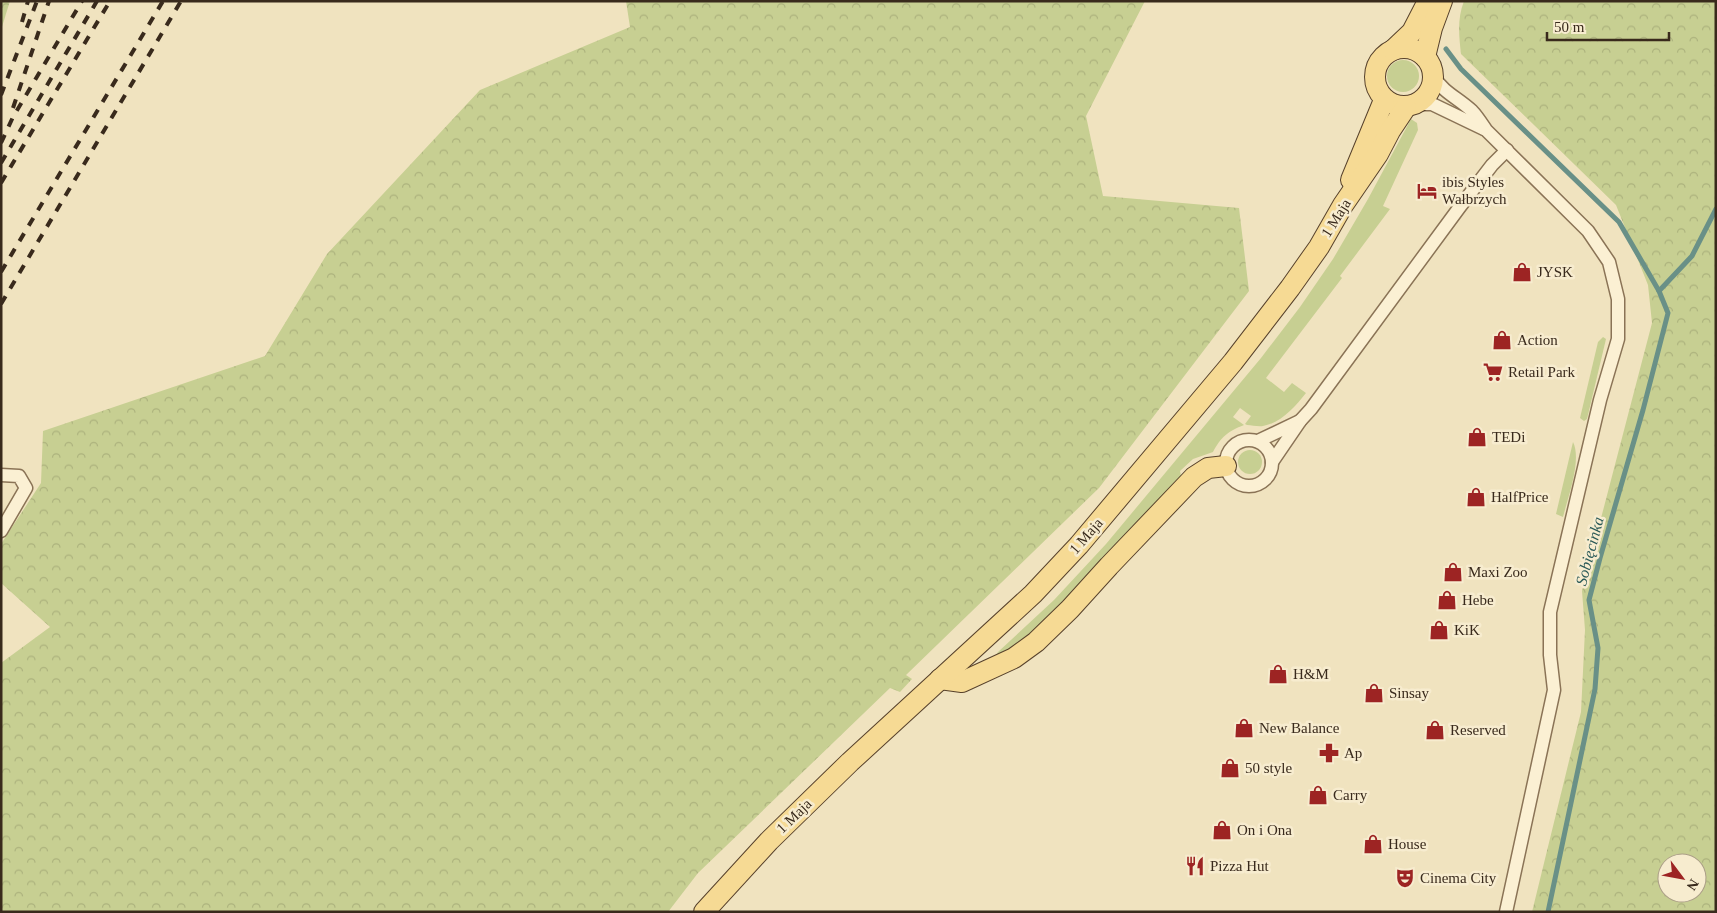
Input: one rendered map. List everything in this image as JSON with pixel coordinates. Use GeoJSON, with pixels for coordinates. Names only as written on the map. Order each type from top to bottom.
{"type":"FeatureCollection","features":[{"type":"Feature","properties":{"kind":"main road"},"geometry":{"type":"LineString","coordinates":[[1393,50],[1412,32],[1428,1]]}},
{"type":"Feature","properties":{"kind":"main road"},"geometry":{"type":"LineString","coordinates":[[1425,57],[1432,28],[1442,1]]}},
{"type":"Feature","properties":{"kind":"main road"},"geometry":{"type":"LineString","coordinates":[[1401,48],[1418,52],[1425,57],[1432,68],[1433,76],[1430,90],[1422,101],[1410,106],[1394,106],[1384,100],[1375,86],[1374,77],[1375,68],[1385,54],[1401,48]]}},
{"type":"Feature","properties":{"kind":"main road"},"geometry":{"type":"LineString","coordinates":[[1343,205],[1355,168],[1384,100]]}},
{"type":"Feature","properties":{"kind":"main road","name":"1 Maja"},"geometry":{"type":"LineString","coordinates":[[704,912],[769,841],[1039,587],[1079,545],[1233,362],[1290,288],[1378,154],[1390,130],[1410,106]]}},
{"type":"Feature","properties":{"kind":"main road"},"geometry":{"type":"LineString","coordinates":[[940,679],[962,682],[1014,658],[1036,642],[1070,609],[1194,477],[1208,468],[1226,466]]}},
{"type":"Feature","properties":{"kind":"street"},"geometry":{"type":"LineString","coordinates":[[1433,76],[1439,85],[1453,98],[1472,111],[1486,130],[1588,231],[1609,262],[1618,299],[1618,339],[1600,400],[1550,612],[1550,655],[1554,690],[1506,912]]}},
{"type":"Feature","properties":{"kind":"street"},"geometry":{"type":"LineString","coordinates":[[1410,106],[1432,104],[1486,130]]}},
{"type":"Feature","properties":{"kind":"street"},"geometry":{"type":"LineString","coordinates":[[1300,421],[1258,441],[1243,440],[1236,443],[1229,451],[1226,466],[1233,479],[1241,484],[1250,486],[1258,484],[1269,474],[1272,462],[1300,421],[1311,409],[1482,177],[1506,150]]}},
{"type":"Feature","properties":{"kind":"street"},"geometry":{"type":"LineString","coordinates":[[1258,441],[1266,447],[1272,462]]}},
{"type":"Feature","properties":{"kind":"street"},"geometry":{"type":"LineString","coordinates":[[1,476],[19,476],[26,488],[1,531]]}},
{"type":"Feature","properties":{"kind":"green space"},"geometry":{"type":"Polygon","coordinates":[[[1,1],[10,1],[1,30],[1,1]]]}},
{"type":"Feature","properties":{"kind":"green space"},"geometry":{"type":"Polygon","coordinates":[[[626,1],[1145,1],[1086,116],[1103,196],[1239,208],[1249,291],[1099,488],[906,675],[912,679],[900,692],[890,688],[698,873],[668,912],[1,912],[1,663],[50,627],[1,583],[1,544],[41,483],[43,431],[265,356],[327,254],[480,90],[630,27],[626,1]]]}},
{"type":"Feature","properties":{"kind":"green space"},"geometry":{"type":"Polygon","coordinates":[[[1464,1],[1716,1],[1716,912],[1532,912],[1581,712],[1585,630],[1582,591],[1652,323],[1648,285],[1616,205],[1461,54],[1460,14],[1464,1]]]}},
{"type":"Feature","properties":{"kind":"green space"},"geometry":{"type":"Polygon","coordinates":[[[1403,60],[1415,64],[1419,76],[1415,88],[1403,92],[1391,88],[1387,76],[1391,64],[1403,60]]]}},
{"type":"Feature","properties":{"kind":"green space"},"geometry":{"type":"Polygon","coordinates":[[[1411,119],[1417,123],[1418,130],[1383,206],[1390,209],[1340,276],[1342,278],[1266,378],[1284,392],[1292,383],[1306,393],[1282,418],[1263,426],[1245,424],[1251,416],[1240,408],[1233,417],[1244,425],[1225,435],[1213,452],[1193,459],[1180,471],[1181,476],[1033,636],[993,660],[998,652],[1054,600],[1106,544],[1261,358],[1300,307],[1333,259],[1411,119]]]}},
{"type":"Feature","properties":{"kind":"green space"},"geometry":{"type":"Polygon","coordinates":[[[1603,337],[1606,339],[1587,419],[1584,421],[1580,418],[1598,342],[1603,337]]]}},
{"type":"Feature","properties":{"kind":"green space"},"geometry":{"type":"Polygon","coordinates":[[[1573,442],[1576,458],[1575,468],[1563,517],[1556,514],[1573,442]]]}},
{"type":"Feature","properties":{"kind":"green space"},"geometry":{"type":"Polygon","coordinates":[[[1250,450],[1259,453],[1262,462],[1259,471],[1250,474],[1241,471],[1238,462],[1241,453],[1250,450]]]}},
{"type":"Feature","properties":{"kind":"waterway","name":"Sobięcinka"},"geometry":{"type":"LineString","coordinates":[[1446,49],[1461,69],[1619,222],[1659,291],[1668,313],[1643,410],[1589,600],[1598,648],[1595,689],[1548,912]]}},
{"type":"Feature","properties":{"kind":"waterway"},"geometry":{"type":"LineString","coordinates":[[1659,291],[1692,256],[1716,209]]}},
{"type":"Feature","properties":{"kind":"railway"},"geometry":{"type":"LineString","coordinates":[[22,22],[28,1]]}},
{"type":"Feature","properties":{"kind":"railway"},"geometry":{"type":"LineString","coordinates":[[1,95],[37,1]]}},
{"type":"Feature","properties":{"kind":"railway"},"geometry":{"type":"LineString","coordinates":[[13,108],[49,1]]}},
{"type":"Feature","properties":{"kind":"railway"},"geometry":{"type":"LineString","coordinates":[[1,143],[13,117],[82,1]]}},
{"type":"Feature","properties":{"kind":"railway"},"geometry":{"type":"LineString","coordinates":[[1,163],[97,1]]}},
{"type":"Feature","properties":{"kind":"railway"},"geometry":{"type":"LineString","coordinates":[[1,183],[110,1]]}},
{"type":"Feature","properties":{"kind":"railway"},"geometry":{"type":"LineString","coordinates":[[1,272],[163,1]]}},
{"type":"Feature","properties":{"kind":"railway"},"geometry":{"type":"LineString","coordinates":[[1,304],[181,1]]}},
{"type":"Feature","properties":{"kind":"place","name":"ibis Styles Wałbrzych"},"geometry":{"type":"Point","coordinates":[1427,191]}},
{"type":"Feature","properties":{"kind":"place","name":"JYSK"},"geometry":{"type":"Point","coordinates":[1522,272]}},
{"type":"Feature","properties":{"kind":"place","name":"Action"},"geometry":{"type":"Point","coordinates":[1502,340]}},
{"type":"Feature","properties":{"kind":"place","name":"Retail Park"},"geometry":{"type":"Point","coordinates":[1493,372]}},
{"type":"Feature","properties":{"kind":"place","name":"TEDi"},"geometry":{"type":"Point","coordinates":[1477,437]}},
{"type":"Feature","properties":{"kind":"place","name":"HalfPrice"},"geometry":{"type":"Point","coordinates":[1476,497]}},
{"type":"Feature","properties":{"kind":"place","name":"Maxi Zoo"},"geometry":{"type":"Point","coordinates":[1453,572]}},
{"type":"Feature","properties":{"kind":"place","name":"Hebe"},"geometry":{"type":"Point","coordinates":[1447,600]}},
{"type":"Feature","properties":{"kind":"place","name":"KiK"},"geometry":{"type":"Point","coordinates":[1439,630]}},
{"type":"Feature","properties":{"kind":"place","name":"H&M"},"geometry":{"type":"Point","coordinates":[1278,674]}},
{"type":"Feature","properties":{"kind":"place","name":"Sinsay"},"geometry":{"type":"Point","coordinates":[1374,693]}},
{"type":"Feature","properties":{"kind":"place","name":"New Balance"},"geometry":{"type":"Point","coordinates":[1244,728]}},
{"type":"Feature","properties":{"kind":"place","name":"Reserved"},"geometry":{"type":"Point","coordinates":[1435,730]}},
{"type":"Feature","properties":{"kind":"place","name":"Ap"},"geometry":{"type":"Point","coordinates":[1329,753]}},
{"type":"Feature","properties":{"kind":"place","name":"50 style"},"geometry":{"type":"Point","coordinates":[1230,768]}},
{"type":"Feature","properties":{"kind":"place","name":"Carry"},"geometry":{"type":"Point","coordinates":[1318,795]}},
{"type":"Feature","properties":{"kind":"place","name":"On i Ona"},"geometry":{"type":"Point","coordinates":[1222,830]}},
{"type":"Feature","properties":{"kind":"place","name":"House"},"geometry":{"type":"Point","coordinates":[1373,844]}},
{"type":"Feature","properties":{"kind":"place","name":"Pizza Hut"},"geometry":{"type":"Point","coordinates":[1195,866]}},
{"type":"Feature","properties":{"kind":"place","name":"Cinema City"},"geometry":{"type":"Point","coordinates":[1405,878]}}]}
